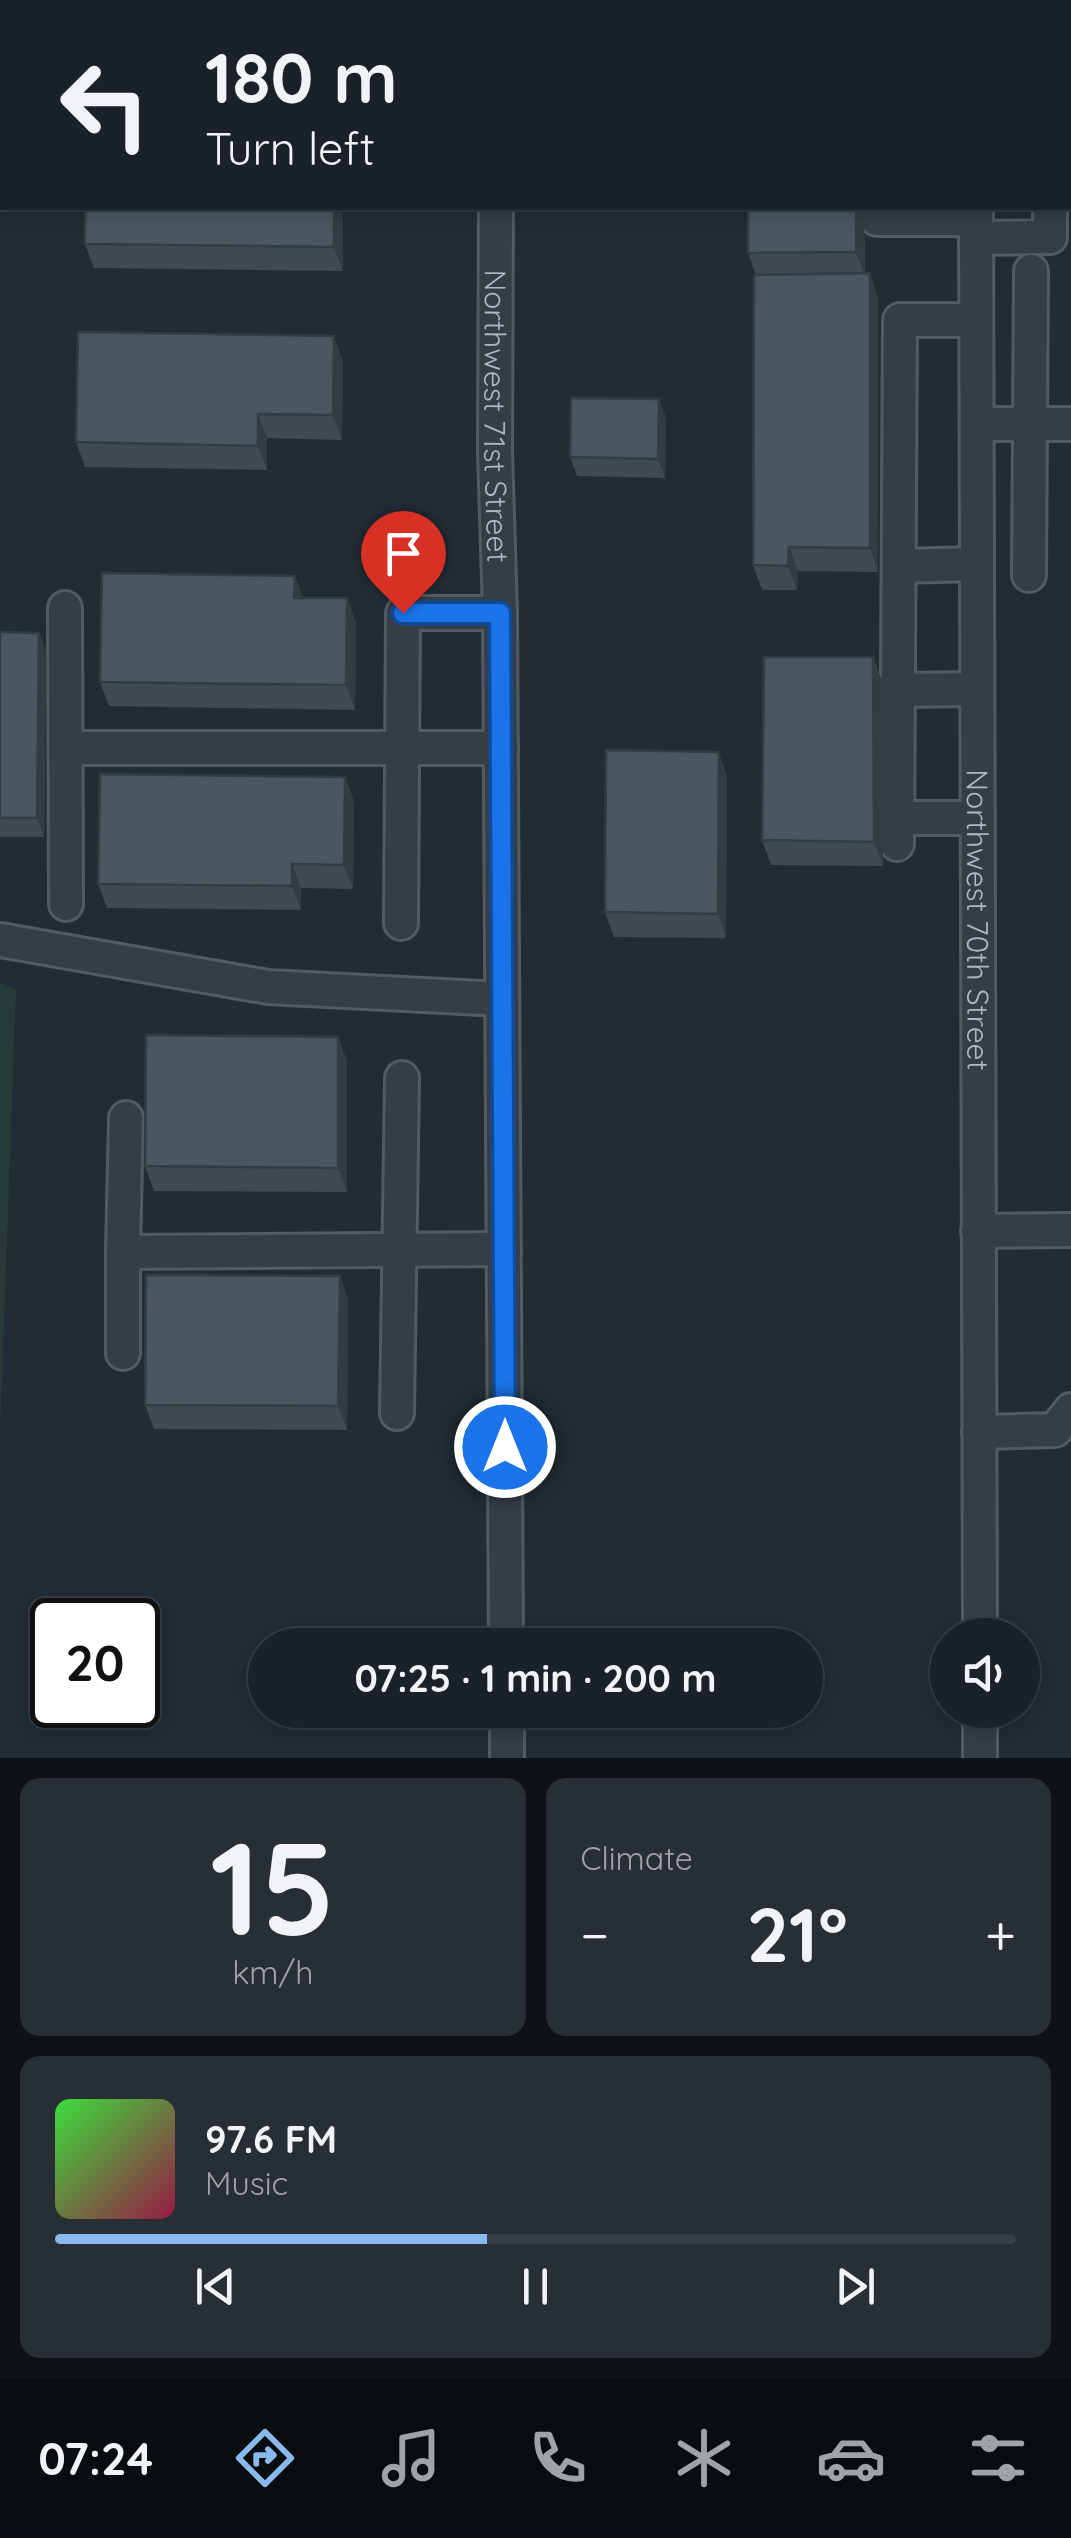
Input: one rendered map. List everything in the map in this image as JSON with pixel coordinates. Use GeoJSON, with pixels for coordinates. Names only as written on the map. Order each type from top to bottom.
{"type":"FeatureCollection","features":[{"type":"Feature","properties":{"kind":"street","name":"Northwest 71st Street"},"geometry":{"type":"LineString","coordinates":[[496,210],[494,452],[500,613],[506,1628]]}},
{"type":"Feature","properties":{"kind":"street"},"geometry":{"type":"LineString","coordinates":[[877,219],[976,221],[1050,237],[1050,210]]}},
{"type":"Feature","properties":{"kind":"street","name":"Northwest 70th Street"},"geometry":{"type":"LineString","coordinates":[[976,221],[980,1618]]}},
{"type":"Feature","properties":{"kind":"street"},"geometry":{"type":"LineString","coordinates":[[1029,574],[1032,271]]}},
{"type":"Feature","properties":{"kind":"street"},"geometry":{"type":"LineString","coordinates":[[976,320],[900,320],[898,831],[978,818]]}},
{"type":"Feature","properties":{"kind":"street"},"geometry":{"type":"LineString","coordinates":[[977,424],[1071,424]]}},
{"type":"Feature","properties":{"kind":"street"},"geometry":{"type":"LineString","coordinates":[[899,566],[977,564]]}},
{"type":"Feature","properties":{"kind":"street"},"geometry":{"type":"LineString","coordinates":[[65,608],[66,904]]}},
{"type":"Feature","properties":{"kind":"street"},"geometry":{"type":"LineString","coordinates":[[401,923],[403,613],[500,613]]}},
{"type":"Feature","properties":{"kind":"street"},"geometry":{"type":"LineString","coordinates":[[898,690],[978,688]]}},
{"type":"Feature","properties":{"kind":"street"},"geometry":{"type":"LineString","coordinates":[[66,748],[501,748]]}},
{"type":"Feature","properties":{"kind":"street"},"geometry":{"type":"LineString","coordinates":[[0,940],[268,987],[502,999]]}},
{"type":"Feature","properties":{"kind":"street"},"geometry":{"type":"LineString","coordinates":[[397,1414],[402,1078]]}},
{"type":"Feature","properties":{"kind":"street"},"geometry":{"type":"LineString","coordinates":[[124,1354],[126,1118]]}},
{"type":"Feature","properties":{"kind":"street"},"geometry":{"type":"LineString","coordinates":[[978,1231],[1071,1230]]}},
{"type":"Feature","properties":{"kind":"street"},"geometry":{"type":"LineString","coordinates":[[123,1252],[504,1248]]}},
{"type":"Feature","properties":{"kind":"street"},"geometry":{"type":"LineString","coordinates":[[979,1432],[1055,1430],[1071,1410]]}},
{"type":"Feature","properties":{"kind":"street"},"geometry":{"type":"LineString","coordinates":[[507,1728],[507,1758]]}},
{"type":"Feature","properties":{"kind":"street"},"geometry":{"type":"LineString","coordinates":[[980,1728],[980,1758]]}},
{"type":"Feature","properties":{"kind":"green space"},"geometry":{"type":"Polygon","coordinates":[[[0,983],[16,989],[0,1434],[0,983]]]}},
{"type":"Feature","properties":{"kind":"building"},"geometry":{"type":"Polygon","coordinates":[[[85,210],[334,210],[334,247],[85,244],[85,210]]]}},
{"type":"Feature","properties":{"kind":"building"},"geometry":{"type":"Polygon","coordinates":[[[748,210],[856,210],[856,252],[748,253],[748,210]]]}},
{"type":"Feature","properties":{"kind":"building"},"geometry":{"type":"Polygon","coordinates":[[[870,273],[870,548],[789,547],[788,566],[753,565],[754,275],[870,273]]]}},
{"type":"Feature","properties":{"kind":"building"},"geometry":{"type":"Polygon","coordinates":[[[78,332],[334,336],[333,415],[258,414],[258,446],[76,442],[78,332]]]}},
{"type":"Feature","properties":{"kind":"building"},"geometry":{"type":"Polygon","coordinates":[[[571,398],[659,399],[658,459],[570,457],[571,398]]]}},
{"type":"Feature","properties":{"kind":"building"},"geometry":{"type":"Polygon","coordinates":[[[102,573],[295,576],[294,598],[347,598],[346,685],[100,682],[102,573]]]}},
{"type":"Feature","properties":{"kind":"building"},"geometry":{"type":"Polygon","coordinates":[[[0,632],[39,633],[37,818],[0,818],[0,632]]]}},
{"type":"Feature","properties":{"kind":"building"},"geometry":{"type":"Polygon","coordinates":[[[764,657],[873,657],[874,842],[762,840],[764,657]]]}},
{"type":"Feature","properties":{"kind":"building"},"geometry":{"type":"Polygon","coordinates":[[[606,750],[719,752],[718,914],[605,912],[606,750]]]}},
{"type":"Feature","properties":{"kind":"building"},"geometry":{"type":"Polygon","coordinates":[[[100,774],[345,777],[344,865],[292,864],[292,886],[98,884],[100,774]]]}},
{"type":"Feature","properties":{"kind":"building"},"geometry":{"type":"Polygon","coordinates":[[[146,1035],[338,1037],[338,1168],[145,1166],[146,1035]]]}},
{"type":"Feature","properties":{"kind":"building"},"geometry":{"type":"Polygon","coordinates":[[[146,1275],[340,1276],[338,1406],[145,1405],[146,1275]]]}},
{"type":"Feature","properties":{"kind":"route"},"geometry":{"type":"LineString","coordinates":[[403,613],[500,613],[505,1447]]}}]}
